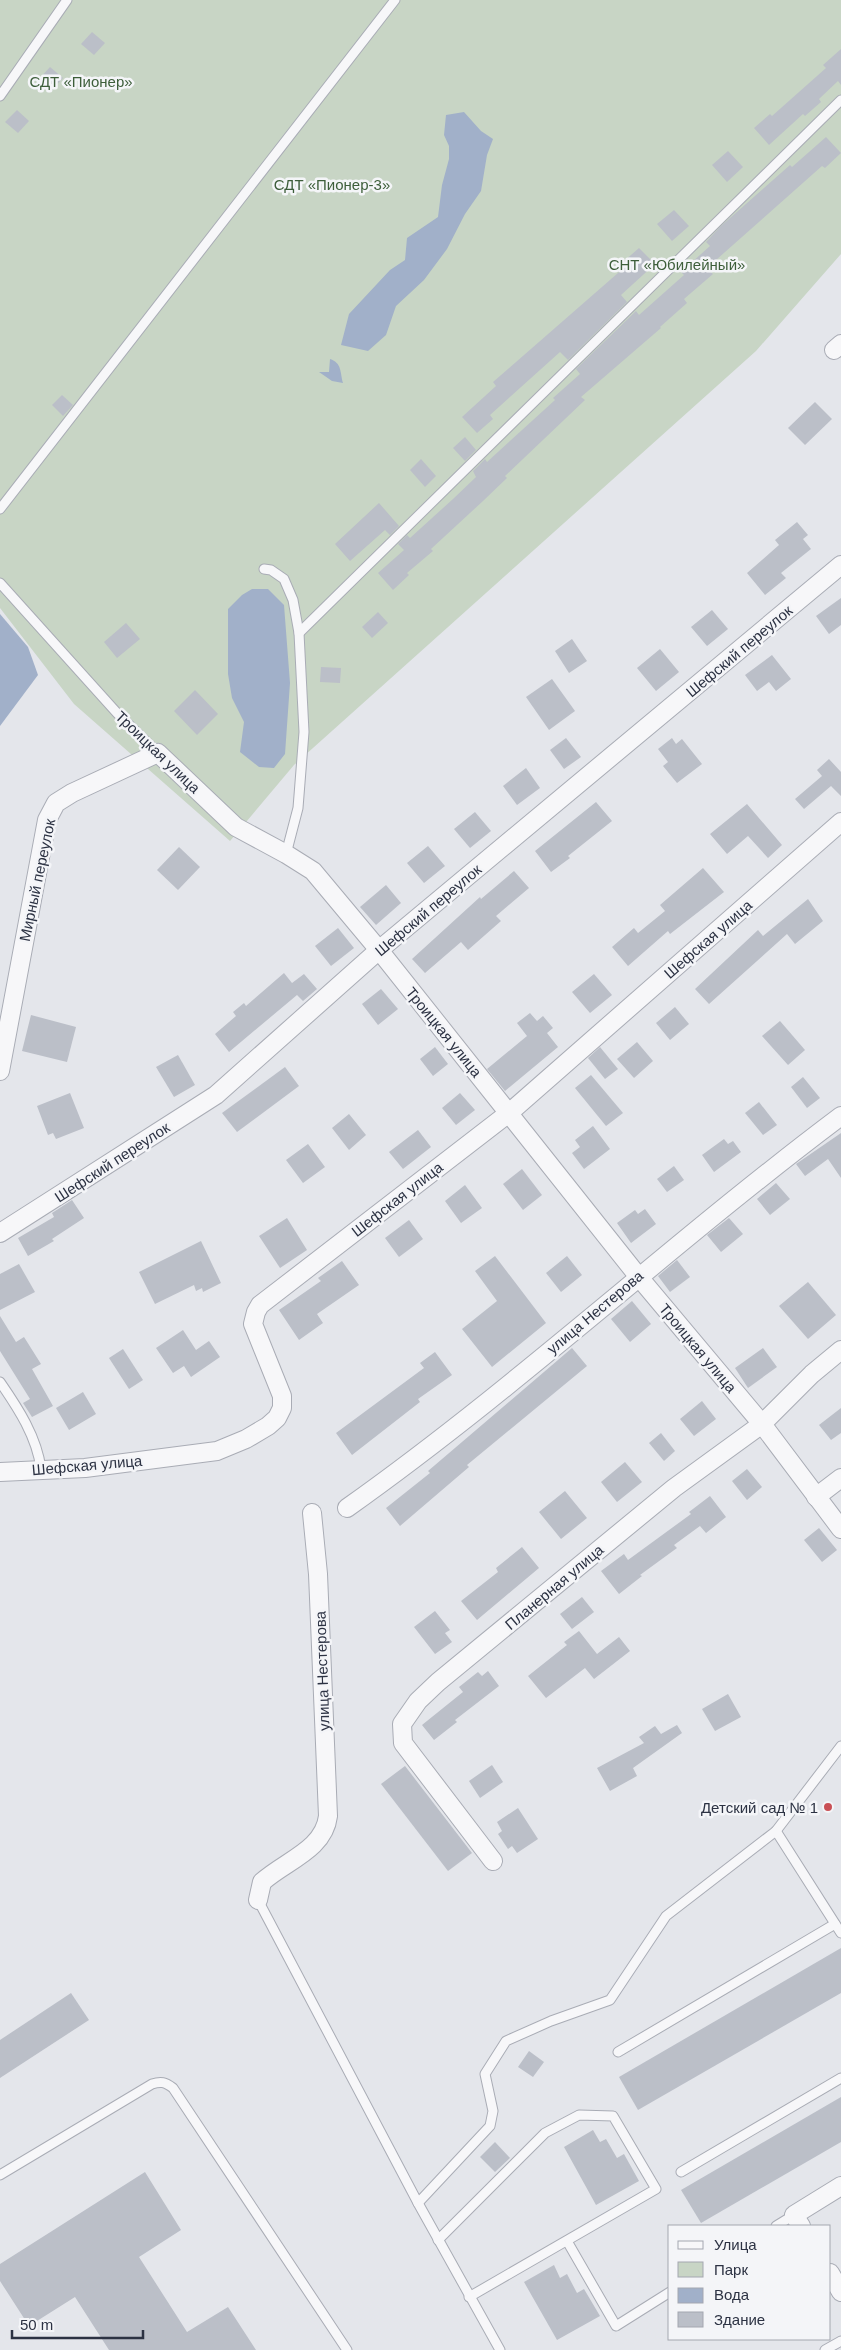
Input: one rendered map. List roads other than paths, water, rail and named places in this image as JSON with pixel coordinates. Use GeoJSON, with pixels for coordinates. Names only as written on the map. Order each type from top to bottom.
{"type":"FeatureCollection","features":[{"type":"Feature","properties":{"kind":"street","name":"Шефский переулок"},"geometry":{"type":"LineString","coordinates":[[0,1233],[216,1095],[379,950],[841,565]]}},
{"type":"Feature","properties":{"kind":"street","name":"Троицкая улица"},"geometry":{"type":"LineString","coordinates":[[158,753],[236,827],[286,854],[312,871],[379,950],[638,1276],[762,1424],[841,1529]]}},
{"type":"Feature","properties":{"kind":"street","name":"Мирный переулок"},"geometry":{"type":"LineString","coordinates":[[0,1071],[47,820],[56,803],[72,793],[158,753]]}},
{"type":"Feature","properties":{"kind":"street","name":"Шефская улица"},"geometry":{"type":"LineString","coordinates":[[0,1472],[124,1464],[217,1451],[246,1439],[268,1426],[277,1418],[282,1408],[282,1396],[253,1324],[260,1305],[509,1113],[841,822]]}},
{"type":"Feature","properties":{"kind":"street","name":"улица Нестерова"},"geometry":{"type":"LineString","coordinates":[[347,1508],[499,1392],[638,1276],[841,1116]]}},
{"type":"Feature","properties":{"kind":"street","name":"Планерная улица"},"geometry":{"type":"LineString","coordinates":[[493,1861],[403,1743],[402,1724],[418,1701],[438,1682],[674,1488],[762,1424],[812,1374],[841,1350]]}},
{"type":"Feature","properties":{"kind":"street"},"geometry":{"type":"LineString","coordinates":[[816,1497],[841,1478]]}},
{"type":"Feature","properties":{"kind":"street","name":"улица Нестерова"},"geometry":{"type":"LineString","coordinates":[[258,1900],[262,1882],[316,1843],[326,1830],[328,1816],[319,1593],[312,1513]]}},
{"type":"Feature","properties":{"kind":"street"},"geometry":{"type":"LineString","coordinates":[[798,2221],[841,2186]]}},
{"type":"Feature","properties":{"kind":"street"},"geometry":{"type":"LineString","coordinates":[[831,2275],[841,2292]]}},
{"type":"Feature","properties":{"kind":"lane"},"geometry":{"type":"LineString","coordinates":[[0,96],[67,0]]}},
{"type":"Feature","properties":{"kind":"lane"},"geometry":{"type":"LineString","coordinates":[[0,509],[395,0]]}},
{"type":"Feature","properties":{"kind":"lane"},"geometry":{"type":"LineString","coordinates":[[299,633],[841,100]]}},
{"type":"Feature","properties":{"kind":"lane"},"geometry":{"type":"LineString","coordinates":[[264,569],[271,570],[284,579],[293,600],[299,633],[304,732],[298,808],[286,854]]}},
{"type":"Feature","properties":{"kind":"lane","name":"Троицкая улица"},"geometry":{"type":"LineString","coordinates":[[0,583],[117,713],[158,753]]}},
{"type":"Feature","properties":{"kind":"lane"},"geometry":{"type":"LineString","coordinates":[[0,1382],[23,1419],[37,1450],[41,1469]]}},
{"type":"Feature","properties":{"kind":"lane"},"geometry":{"type":"LineString","coordinates":[[418,2203],[490,2126],[493,2111],[485,2074],[506,2041],[550,2021],[610,2000],[666,1916],[776,1830],[841,1746]]}},
{"type":"Feature","properties":{"kind":"lane"},"geometry":{"type":"LineString","coordinates":[[776,1830],[841,1933]]}},
{"type":"Feature","properties":{"kind":"lane"},"geometry":{"type":"LineString","coordinates":[[258,1900],[469,2298],[500,2350]]}},
{"type":"Feature","properties":{"kind":"lane"},"geometry":{"type":"LineString","coordinates":[[618,2052],[835,1924]]}},
{"type":"Feature","properties":{"kind":"lane"},"geometry":{"type":"LineString","coordinates":[[681,2172],[841,2078]]}},
{"type":"Feature","properties":{"kind":"lane"},"geometry":{"type":"LineString","coordinates":[[0,2175],[152,2084],[160,2081],[167,2083],[178,2096],[347,2350]]}},
{"type":"Feature","properties":{"kind":"lane"},"geometry":{"type":"LineString","coordinates":[[438,2240],[545,2133],[579,2115],[613,2116],[656,2189],[469,2298]]}},
{"type":"Feature","properties":{"kind":"lane"},"geometry":{"type":"LineString","coordinates":[[780,2225],[798,2221]]}},
{"type":"Feature","properties":{"kind":"lane"},"geometry":{"type":"LineString","coordinates":[[567,2241],[616,2326],[668,2293]]}},
{"type":"Feature","properties":{"kind":"lane"},"geometry":{"type":"LineString","coordinates":[[826,2350],[841,2341]]}},
{"type":"Feature","properties":{"kind":"water"},"geometry":{"type":"Polygon","coordinates":[[[464,112],[481,131],[493,139],[487,155],[481,191],[465,214],[447,249],[424,280],[396,306],[386,335],[368,351],[341,345],[349,314],[390,270],[405,260],[407,238],[438,217],[442,185],[449,159],[449,146],[444,135],[446,115],[464,112]]]}},
{"type":"Feature","properties":{"kind":"water"},"geometry":{"type":"Polygon","coordinates":[[[330,359],[339,365],[343,383],[332,381],[319,372],[329,372],[330,359]]]}},
{"type":"Feature","properties":{"kind":"water"},"geometry":{"type":"Polygon","coordinates":[[[252,589],[268,589],[284,605],[290,683],[285,754],[274,768],[259,767],[240,752],[244,722],[232,698],[228,674],[228,609],[242,595],[252,589]]]}},
{"type":"Feature","properties":{"kind":"water"},"geometry":{"type":"Polygon","coordinates":[[[0,614],[28,647],[38,675],[0,726],[0,614]]]}},
{"type":"Feature","properties":{"kind":"place","name":"Детский сад № 1"},"geometry":{"type":"Point","coordinates":[828,1807]}},
{"type":"Feature","properties":{"kind":"park label","name":"СДТ «Пионер»"},"geometry":{"type":"Point","coordinates":[81,81]}},
{"type":"Feature","properties":{"kind":"park label","name":"СДТ «Пионер-3»"},"geometry":{"type":"Point","coordinates":[332,184]}},
{"type":"Feature","properties":{"kind":"park label","name":"СНТ «Юбилейный»"},"geometry":{"type":"Point","coordinates":[677,264]}}]}
